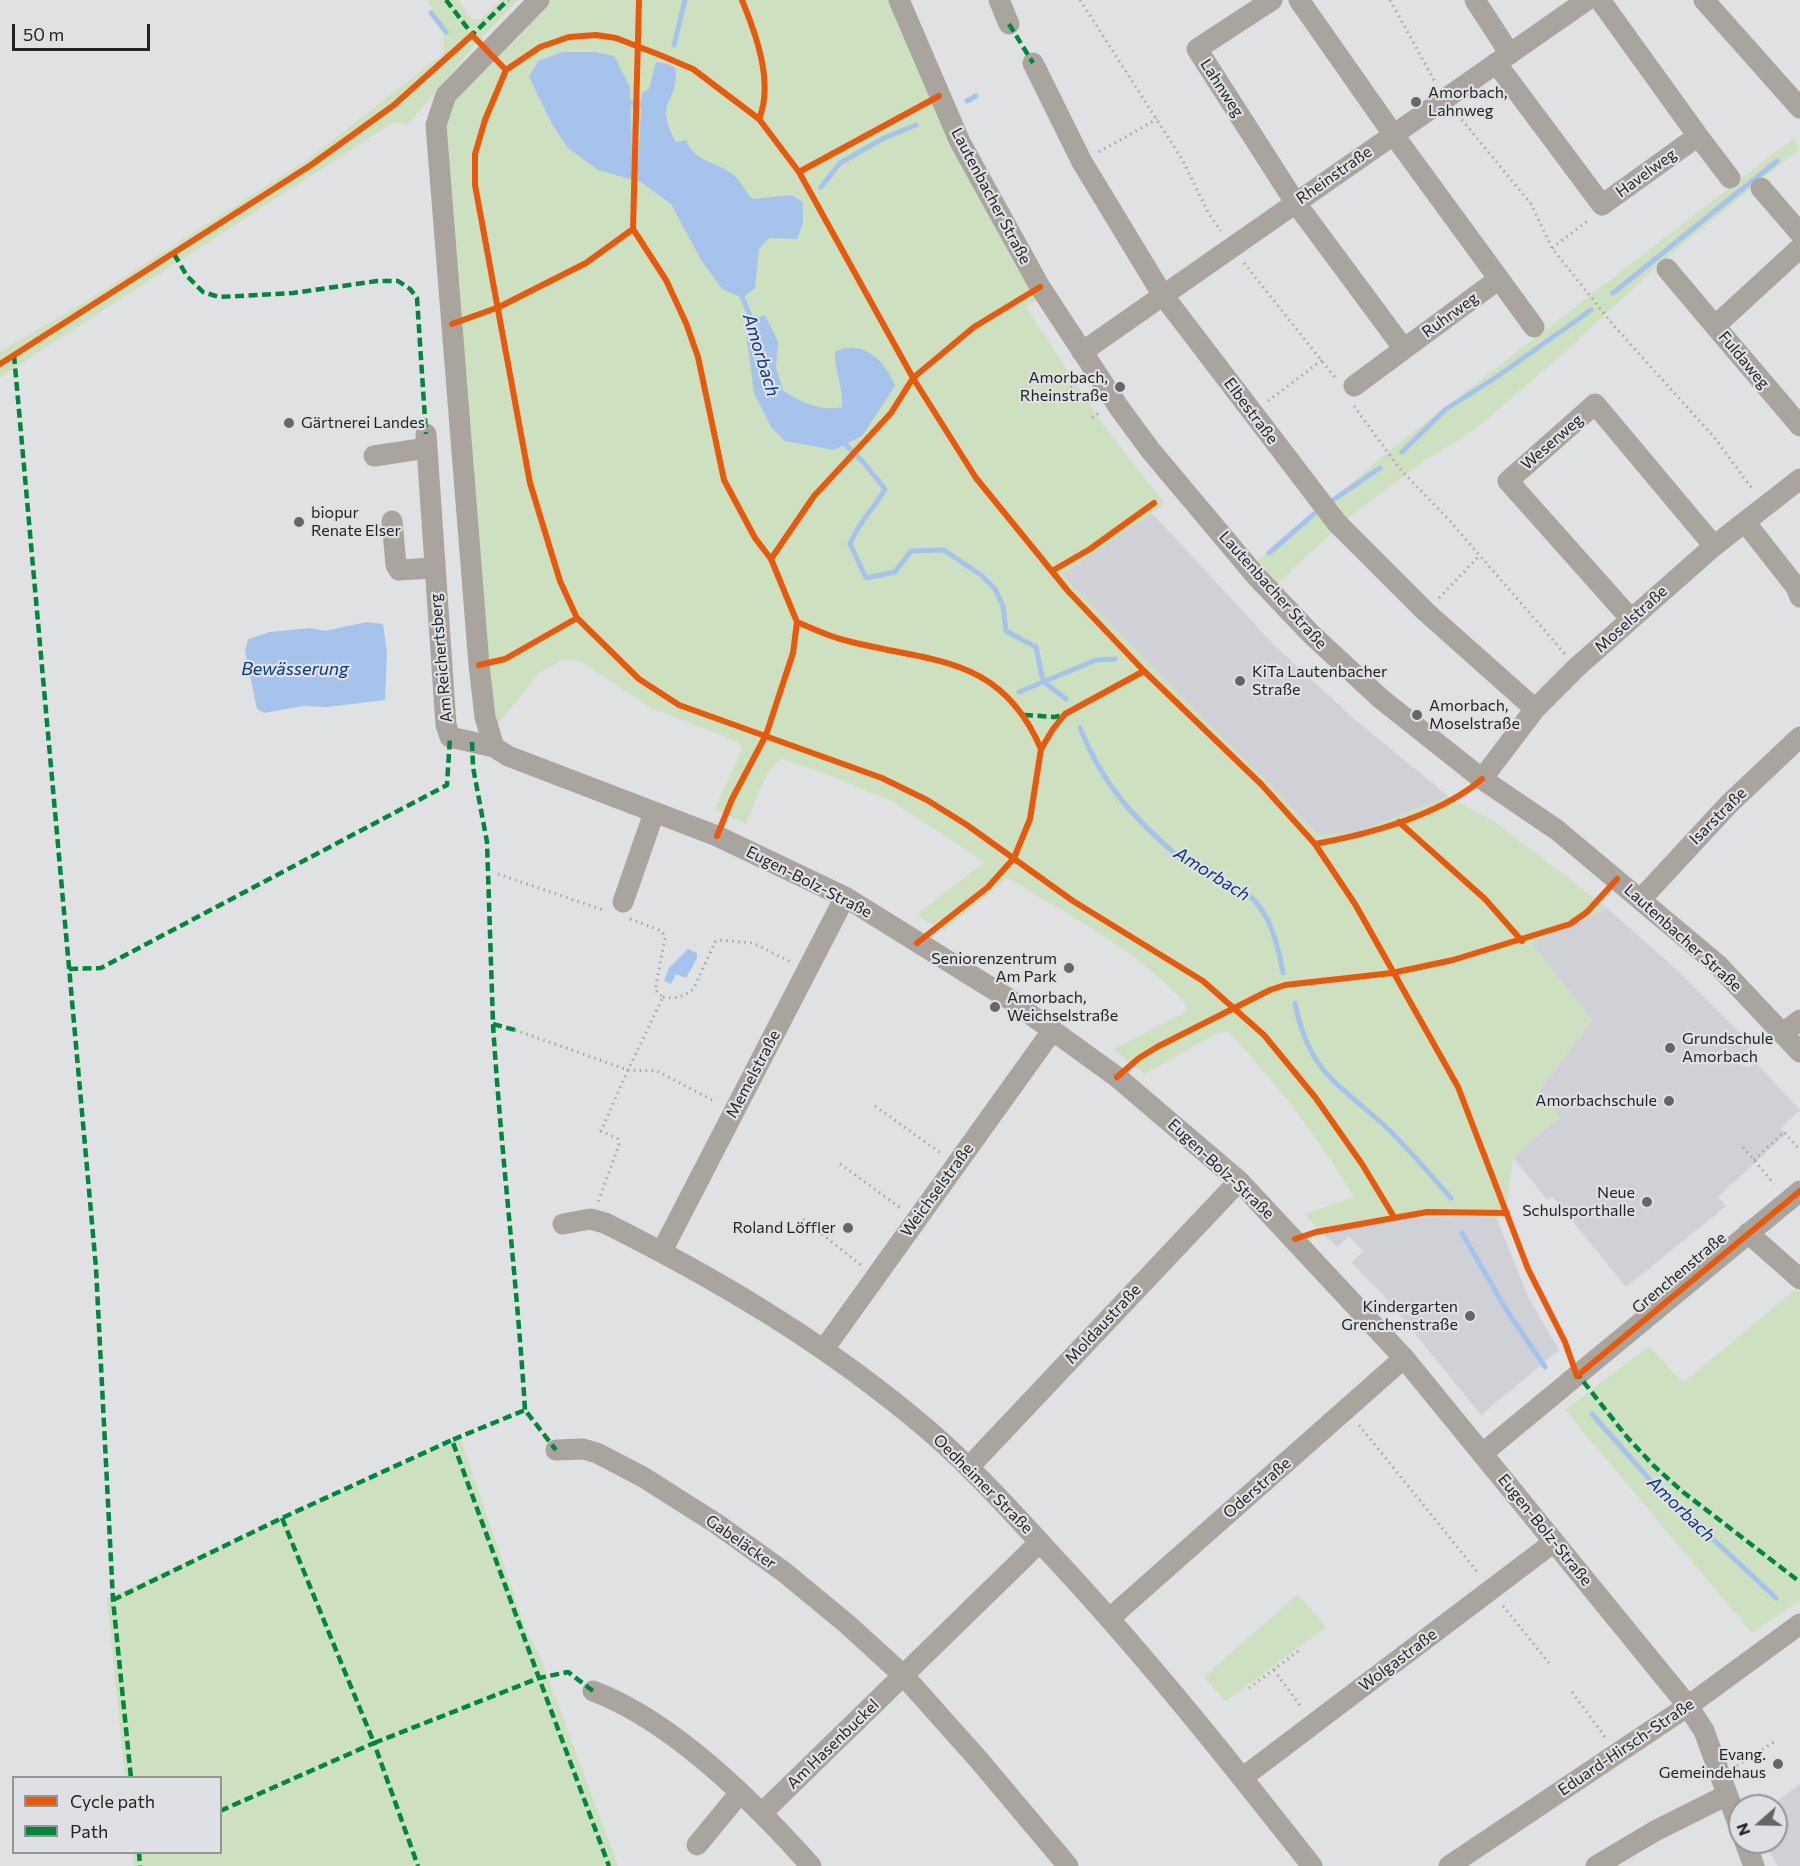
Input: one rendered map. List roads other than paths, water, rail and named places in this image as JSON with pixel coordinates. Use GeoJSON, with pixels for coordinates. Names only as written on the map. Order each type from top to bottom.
{"type":"FeatureCollection","features":[{"type":"Feature","properties":{"kind":"street"},"geometry":{"type":"LineString","coordinates":[[494,747],[485,717],[479,665],[436,125],[446,95],[539,0]]}},
{"type":"Feature","properties":{"kind":"street","name":"Lautenbacher Straße"},"geometry":{"type":"LineString","coordinates":[[899,0],[960,142],[1040,287],[1151,451],[1261,581],[1355,676],[1410,723],[1482,779],[1557,830],[1717,964],[1800,1052]]}},
{"type":"Feature","properties":{"kind":"street"},"geometry":{"type":"LineString","coordinates":[[999,0],[1009,24]]}},
{"type":"Feature","properties":{"kind":"street","name":"Lahnweg"},"geometry":{"type":"LineString","coordinates":[[1272,0],[1197,50],[1295,202]]}},
{"type":"Feature","properties":{"kind":"street"},"geometry":{"type":"LineString","coordinates":[[1299,0],[1393,134],[1534,327]]}},
{"type":"Feature","properties":{"kind":"street","name":"Havelweg"},"geometry":{"type":"LineString","coordinates":[[1475,0],[1503,59],[1602,205],[1698,136]]}},
{"type":"Feature","properties":{"kind":"street","name":"Rheinstraße"},"geometry":{"type":"LineString","coordinates":[[1082,352],[1162,294],[1587,0]]}},
{"type":"Feature","properties":{"kind":"street"},"geometry":{"type":"LineString","coordinates":[[1600,0],[1730,178]]}},
{"type":"Feature","properties":{"kind":"street"},"geometry":{"type":"LineString","coordinates":[[1704,0],[1800,108]]}},
{"type":"Feature","properties":{"kind":"street","name":"Elbestraße"},"geometry":{"type":"LineString","coordinates":[[1033,63],[1082,162],[1162,294],[1337,523],[1426,612],[1534,709]]}},
{"type":"Feature","properties":{"kind":"street"},"geometry":{"type":"LineString","coordinates":[[1761,188],[1800,233]]}},
{"type":"Feature","properties":{"kind":"street"},"geometry":{"type":"LineString","coordinates":[[1295,202],[1404,349]]}},
{"type":"Feature","properties":{"kind":"street","name":"Fuldaweg"},"geometry":{"type":"LineString","coordinates":[[1800,249],[1715,326],[1800,426]]}},
{"type":"Feature","properties":{"kind":"street"},"geometry":{"type":"LineString","coordinates":[[1667,269],[1715,326]]}},
{"type":"Feature","properties":{"kind":"street","name":"Ruhrweg"},"geometry":{"type":"LineString","coordinates":[[1349,391],[1499,279]]}},
{"type":"Feature","properties":{"kind":"street","name":"Weserweg"},"geometry":{"type":"LineString","coordinates":[[1630,618],[1508,481],[1595,404],[1714,546]]}},
{"type":"Feature","properties":{"kind":"street","name":"Am Reichertsberg"},"geometry":{"type":"LineString","coordinates":[[374,456],[426,441],[433,568],[447,734],[450,737],[494,747]]}},
{"type":"Feature","properties":{"kind":"street","name":"Moselstraße"},"geometry":{"type":"LineString","coordinates":[[1482,779],[1534,709],[1577,667],[1714,546],[1800,479]]}},
{"type":"Feature","properties":{"kind":"street"},"geometry":{"type":"LineString","coordinates":[[392,521],[396,565],[399,570],[433,568]]}},
{"type":"Feature","properties":{"kind":"street"},"geometry":{"type":"LineString","coordinates":[[1745,522],[1796,587],[1800,597]]}},
{"type":"Feature","properties":{"kind":"street","name":"Isarstraße"},"geometry":{"type":"LineString","coordinates":[[1641,899],[1729,804],[1800,737]]}},
{"type":"Feature","properties":{"kind":"street","name":"Eugen-Bolz-Straße"},"geometry":{"type":"LineString","coordinates":[[494,747],[508,756],[717,836],[845,897],[1009,999],[1117,1077],[1239,1181],[1404,1358],[1688,1706],[1704,1731],[1728,1797]]}},
{"type":"Feature","properties":{"kind":"street"},"geometry":{"type":"LineString","coordinates":[[618,910],[654,813]]}},
{"type":"Feature","properties":{"kind":"street","name":"Memelstraße"},"geometry":{"type":"LineString","coordinates":[[662,1251],[845,897]]}},
{"type":"Feature","properties":{"kind":"street"},"geometry":{"type":"LineString","coordinates":[[1783,1033],[1800,1020]]}},
{"type":"Feature","properties":{"kind":"street","name":"Weichselstraße"},"geometry":{"type":"LineString","coordinates":[[824,1349],[1052,1030]]}},
{"type":"Feature","properties":{"kind":"street","name":"Moldaustraße"},"geometry":{"type":"LineString","coordinates":[[969,1467],[1239,1181]]}},
{"type":"Feature","properties":{"kind":"street","name":"Grenchenstraße"},"geometry":{"type":"LineString","coordinates":[[1483,1453],[1800,1191]]}},
{"type":"Feature","properties":{"kind":"street","name":"Oedheimer Straße"},"geometry":{"type":"LineString","coordinates":[[563,1224],[590,1219],[605,1223],[662,1251],[750,1301],[824,1349],[910,1414],[969,1467],[1110,1618],[1312,1866]]}},
{"type":"Feature","properties":{"kind":"street"},"geometry":{"type":"LineString","coordinates":[[1748,1233],[1800,1279]]}},
{"type":"Feature","properties":{"kind":"street","name":"Oderstraße"},"geometry":{"type":"LineString","coordinates":[[1110,1618],[1404,1358]]}},
{"type":"Feature","properties":{"kind":"street","name":"Gabeläcker"},"geometry":{"type":"LineString","coordinates":[[556,1450],[583,1449],[597,1453],[643,1477],[717,1524],[784,1572],[847,1624],[903,1675],[978,1759],[1068,1866]]}},
{"type":"Feature","properties":{"kind":"street"},"geometry":{"type":"LineString","coordinates":[[903,1675],[1040,1542]]}},
{"type":"Feature","properties":{"kind":"street","name":"Wolgastraße"},"geometry":{"type":"LineString","coordinates":[[1242,1778],[1554,1542]]}},
{"type":"Feature","properties":{"kind":"street","name":"Eduard-Hirsch-Straße"},"geometry":{"type":"LineString","coordinates":[[1449,1866],[1478,1858],[1617,1753],[1688,1706],[1800,1624]]}},
{"type":"Feature","properties":{"kind":"street","name":"Am Hasenbuckel"},"geometry":{"type":"LineString","coordinates":[[763,1812],[903,1675]]}},
{"type":"Feature","properties":{"kind":"street"},"geometry":{"type":"LineString","coordinates":[[593,1691],[633,1708],[686,1746],[739,1794],[763,1812],[811,1866]]}},
{"type":"Feature","properties":{"kind":"street"},"geometry":{"type":"LineString","coordinates":[[1596,1866],[1724,1786]]}},
{"type":"Feature","properties":{"kind":"street"},"geometry":{"type":"LineString","coordinates":[[697,1845],[739,1794]]}},
{"type":"Feature","properties":{"kind":"water"},"geometry":{"type":"Polygon","coordinates":[[[563,52],[595,52],[614,56],[630,87],[632,156],[638,159],[642,93],[649,89],[656,62],[668,64],[675,68],[676,79],[667,109],[667,117],[669,128],[676,142],[686,140],[689,147],[699,157],[734,175],[752,199],[791,195],[803,202],[803,223],[797,239],[769,238],[759,249],[755,288],[742,298],[722,289],[701,260],[671,204],[641,182],[598,170],[568,148],[552,124],[529,77],[538,61],[563,52]]]}},
{"type":"Feature","properties":{"kind":"water"},"geometry":{"type":"Polygon","coordinates":[[[765,315],[778,342],[776,367],[783,391],[804,402],[819,407],[842,407],[835,352],[845,348],[863,350],[872,354],[886,368],[895,386],[862,436],[834,450],[785,441],[771,427],[754,393],[746,333],[753,319],[765,315]]]}},
{"type":"Feature","properties":{"kind":"water","name":"Bewässerung"},"geometry":{"type":"Polygon","coordinates":[[[366,622],[383,624],[387,653],[385,700],[327,707],[304,706],[264,713],[257,709],[245,651],[248,639],[270,632],[310,628],[325,631],[366,622]]]}},
{"type":"Feature","properties":{"kind":"water"},"geometry":{"type":"Polygon","coordinates":[[[688,949],[697,953],[697,958],[686,978],[676,974],[671,984],[664,981],[669,968],[688,949]]]}},
{"type":"Feature","properties":{"kind":"waterway"},"geometry":{"type":"LineString","coordinates":[[674,45],[685,0]]}},
{"type":"Feature","properties":{"kind":"waterway"},"geometry":{"type":"LineString","coordinates":[[431,13],[446,32]]}},
{"type":"Feature","properties":{"kind":"waterway"},"geometry":{"type":"LineString","coordinates":[[967,101],[976,96]]}},
{"type":"Feature","properties":{"kind":"waterway"},"geometry":{"type":"LineString","coordinates":[[631,103],[641,104]]}},
{"type":"Feature","properties":{"kind":"waterway"},"geometry":{"type":"LineString","coordinates":[[821,187],[840,163],[884,138],[916,125]]}},
{"type":"Feature","properties":{"kind":"waterway"},"geometry":{"type":"LineString","coordinates":[[1613,293],[1777,161]]}},
{"type":"Feature","properties":{"kind":"waterway","name":"Amorbach"},"geometry":{"type":"LineString","coordinates":[[740,292],[754,325]]}},
{"type":"Feature","properties":{"kind":"waterway"},"geometry":{"type":"LineString","coordinates":[[1402,452],[1446,409],[1498,376],[1591,310]]}},
{"type":"Feature","properties":{"kind":"waterway","name":"Amorbach"},"geometry":{"type":"LineString","coordinates":[[841,440],[885,489],[858,528],[850,544],[866,578],[895,572],[911,551],[944,550],[981,575],[995,589],[1003,606],[1006,631],[1036,647],[1043,681],[1066,699]]}},
{"type":"Feature","properties":{"kind":"waterway"},"geometry":{"type":"LineString","coordinates":[[1333,500],[1380,468]]}},
{"type":"Feature","properties":{"kind":"waterway"},"geometry":{"type":"LineString","coordinates":[[1269,553],[1314,514]]}},
{"type":"Feature","properties":{"kind":"waterway"},"geometry":{"type":"LineString","coordinates":[[1019,692],[1096,660],[1115,659]]}},
{"type":"Feature","properties":{"kind":"waterway","name":"Amorbach"},"geometry":{"type":"LineString","coordinates":[[1080,728],[1109,784],[1148,829],[1186,863],[1233,885],[1254,901],[1274,934],[1283,973]]}},
{"type":"Feature","properties":{"kind":"waterway","name":"Amorbach"},"geometry":{"type":"LineString","coordinates":[[1295,1003],[1308,1046],[1327,1074],[1394,1134],[1451,1198]]}},
{"type":"Feature","properties":{"kind":"waterway","name":"Amorbach"},"geometry":{"type":"LineString","coordinates":[[1462,1233],[1504,1306],[1545,1367]]}},
{"type":"Feature","properties":{"kind":"waterway","name":"Amorbach"},"geometry":{"type":"LineString","coordinates":[[1592,1414],[1651,1481],[1776,1598]]}},
{"type":"Feature","properties":{"kind":"place","name":"Amorbach, Lahnweg"},"geometry":{"type":"Point","coordinates":[1416,102]}},
{"type":"Feature","properties":{"kind":"place","name":"Amorbach, Rheinstraße"},"geometry":{"type":"Point","coordinates":[1120,387]}},
{"type":"Feature","properties":{"kind":"place","name":"Gärtnerei Landes"},"geometry":{"type":"Point","coordinates":[289,423]}},
{"type":"Feature","properties":{"kind":"place","name":"biopur Renate Elser"},"geometry":{"type":"Point","coordinates":[299,522]}},
{"type":"Feature","properties":{"kind":"place","name":"KiTa Lautenbacher Straße"},"geometry":{"type":"Point","coordinates":[1240,681]}},
{"type":"Feature","properties":{"kind":"place","name":"Amorbach, Moselstraße"},"geometry":{"type":"Point","coordinates":[1417,715]}},
{"type":"Feature","properties":{"kind":"place","name":"Seniorenzentrum Am Park"},"geometry":{"type":"Point","coordinates":[1069,968]}},
{"type":"Feature","properties":{"kind":"place","name":"Amorbach, Weichselstraße"},"geometry":{"type":"Point","coordinates":[995,1007]}},
{"type":"Feature","properties":{"kind":"place","name":"Grundschule Amorbach"},"geometry":{"type":"Point","coordinates":[1670,1048]}},
{"type":"Feature","properties":{"kind":"place","name":"Amorbachschule"},"geometry":{"type":"Point","coordinates":[1669,1101]}},
{"type":"Feature","properties":{"kind":"place","name":"Neue Schulsporthalle"},"geometry":{"type":"Point","coordinates":[1647,1202]}},
{"type":"Feature","properties":{"kind":"place","name":"Roland Löffler"},"geometry":{"type":"Point","coordinates":[848,1228]}},
{"type":"Feature","properties":{"kind":"place","name":"Kindergarten Grenchenstraße"},"geometry":{"type":"Point","coordinates":[1470,1316]}},
{"type":"Feature","properties":{"kind":"place","name":"Evang. Gemeindehaus"},"geometry":{"type":"Point","coordinates":[1778,1764]}}]}
